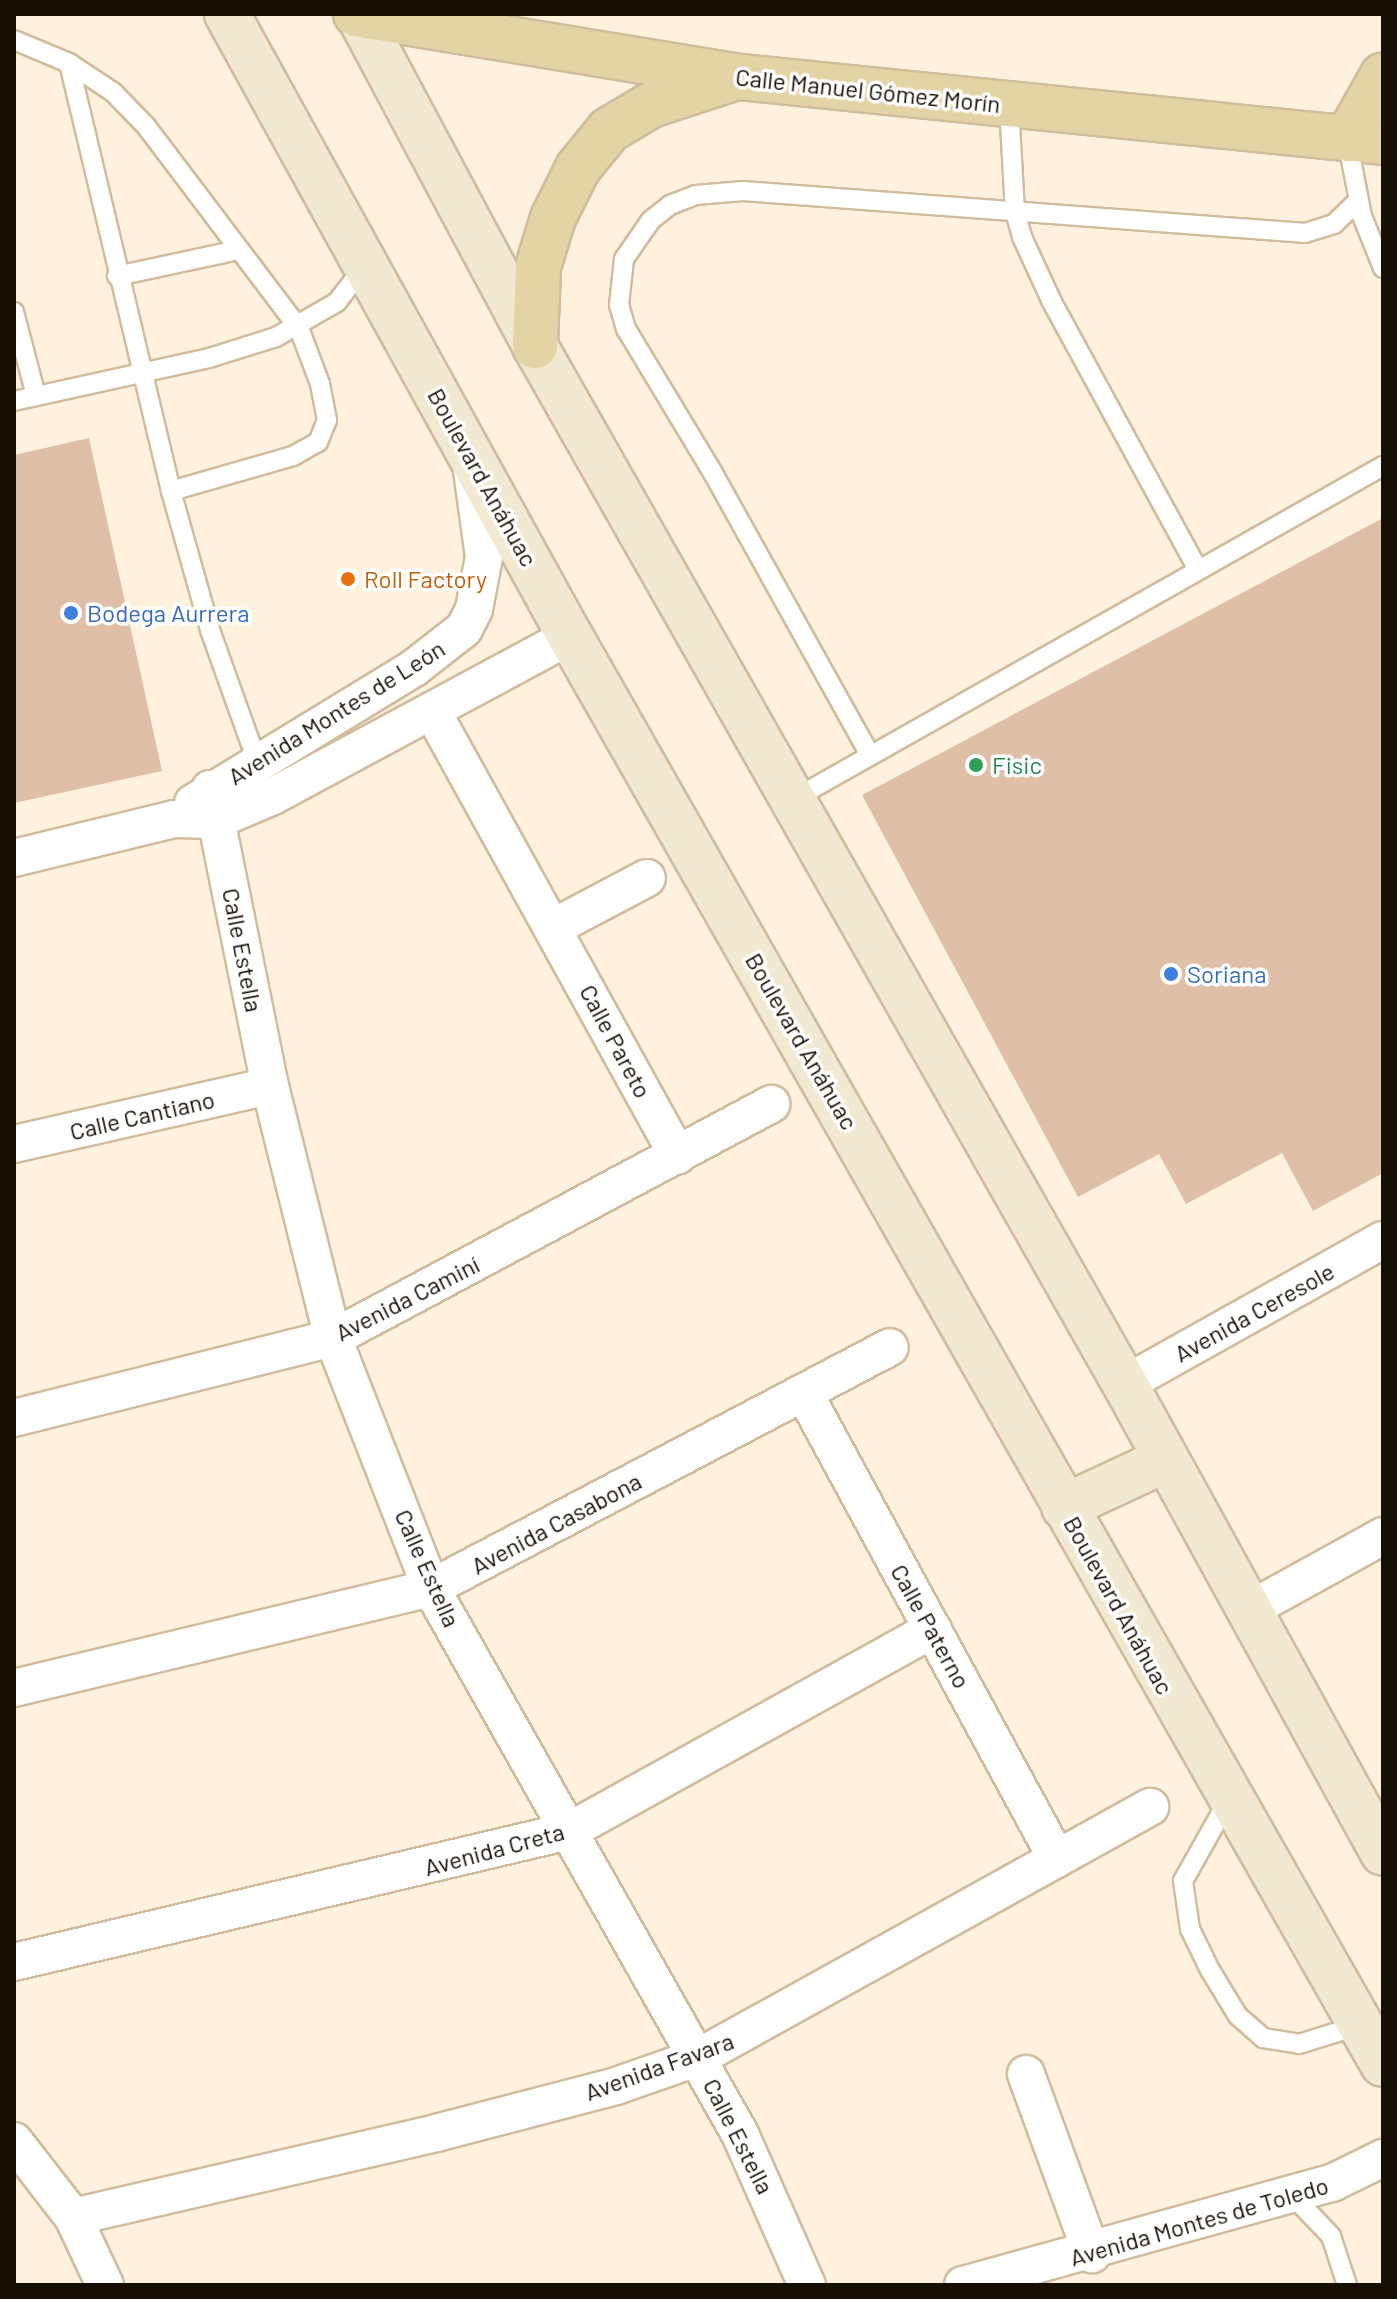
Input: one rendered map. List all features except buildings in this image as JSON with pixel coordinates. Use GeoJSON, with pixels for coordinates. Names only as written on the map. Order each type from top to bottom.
{"type":"FeatureCollection","features":[{"type":"Feature","properties":{"kind":"main road","name":"Calle Manuel Gómez Morín"},"geometry":{"type":"LineString","coordinates":[[357,14],[740,77],[1365,141]]}},
{"type":"Feature","properties":{"kind":"main road"},"geometry":{"type":"LineString","coordinates":[[1365,141],[1383,75]]}},
{"type":"Feature","properties":{"kind":"main road"},"geometry":{"type":"LineString","coordinates":[[535,346],[538,267],[553,218],[578,168],[609,130],[651,105],[740,77]]}},
{"type":"Feature","properties":{"kind":"street","name":"Boulevard Anáhuac"},"geometry":{"type":"LineString","coordinates":[[227,14],[570,636],[1229,1799],[1383,2064]]}},
{"type":"Feature","properties":{"kind":"street"},"geometry":{"type":"LineString","coordinates":[[357,14],[535,346],[1125,1384],[1247,1611],[1383,1853]]}},
{"type":"Feature","properties":{"kind":"street","name":"Avenida Montes de León"},"geometry":{"type":"LineString","coordinates":[[214,804],[257,763],[414,668],[464,629],[474,609],[484,557],[467,449]]}},
{"type":"Feature","properties":{"kind":"street","name":"Avenida Montes de León"},"geometry":{"type":"LineString","coordinates":[[14,858],[174,819],[214,804],[273,796],[570,636]]}},
{"type":"Feature","properties":{"kind":"street","name":"Calle Pareto"},"geometry":{"type":"LineString","coordinates":[[432,711],[678,1156]]}},
{"type":"Feature","properties":{"kind":"street","name":"Calle Estella"},"geometry":{"type":"LineString","coordinates":[[214,804],[270,1086],[333,1338],[431,1588],[699,2057],[760,2176],[807,2285]]}},
{"type":"Feature","properties":{"kind":"street"},"geometry":{"type":"LineString","coordinates":[[554,927],[647,878]]}},
{"type":"Feature","properties":{"kind":"street","name":"Calle Cantiano"},"geometry":{"type":"LineString","coordinates":[[14,1144],[270,1086]]}},
{"type":"Feature","properties":{"kind":"street","name":"Avenida Caminí"},"geometry":{"type":"LineString","coordinates":[[14,1418],[333,1338],[772,1104]]}},
{"type":"Feature","properties":{"kind":"street","name":"Avenida Ceresole"},"geometry":{"type":"LineString","coordinates":[[1125,1384],[1383,1240]]}},
{"type":"Feature","properties":{"kind":"street","name":"Avenida Casabona"},"geometry":{"type":"LineString","coordinates":[[14,1688],[431,1588],[890,1347]]}},
{"type":"Feature","properties":{"kind":"street","name":"Calle Paterno"},"geometry":{"type":"LineString","coordinates":[[804,1393],[1057,1859]]}},
{"type":"Feature","properties":{"kind":"street"},"geometry":{"type":"LineString","coordinates":[[1064,1507],[1165,1460]]}},
{"type":"Feature","properties":{"kind":"street"},"geometry":{"type":"LineString","coordinates":[[1247,1611],[1383,1536]]}},
{"type":"Feature","properties":{"kind":"street","name":"Avenida Creta"},"geometry":{"type":"LineString","coordinates":[[14,1962],[569,1831],[933,1629]]}},
{"type":"Feature","properties":{"kind":"street","name":"Avenida Favara"},"geometry":{"type":"LineString","coordinates":[[73,2217],[436,2133],[616,2086],[699,2057],[1150,1807]]}},
{"type":"Feature","properties":{"kind":"street"},"geometry":{"type":"LineString","coordinates":[[1026,2074],[1092,2254]]}},
{"type":"Feature","properties":{"kind":"street"},"geometry":{"type":"LineString","coordinates":[[14,2141],[73,2217],[105,2285]]}},
{"type":"Feature","properties":{"kind":"street","name":"Avenida Montes de Toledo"},"geometry":{"type":"LineString","coordinates":[[963,2285],[1092,2254],[1332,2183],[1383,2158]]}},
{"type":"Feature","properties":{"kind":"lane"},"geometry":{"type":"LineString","coordinates":[[14,40],[69,63],[113,92],[146,126],[299,328],[327,420],[318,442],[293,456],[171,491]]}},
{"type":"Feature","properties":{"kind":"lane"},"geometry":{"type":"LineString","coordinates":[[69,63],[140,374],[171,491],[210,630],[257,763],[273,796]]}},
{"type":"Feature","properties":{"kind":"lane"},"geometry":{"type":"LineString","coordinates":[[1009,105],[1015,212],[1052,302],[1197,568]]}},
{"type":"Feature","properties":{"kind":"lane"},"geometry":{"type":"LineString","coordinates":[[1365,141],[1358,201],[1383,268]]}},
{"type":"Feature","properties":{"kind":"lane"},"geometry":{"type":"LineString","coordinates":[[870,755],[713,473],[631,340],[619,305],[624,259],[651,220],[670,205],[696,195],[743,191],[1305,233],[1334,224],[1358,201]]}},
{"type":"Feature","properties":{"kind":"lane"},"geometry":{"type":"LineString","coordinates":[[117,276],[238,250]]}},
{"type":"Feature","properties":{"kind":"lane"},"geometry":{"type":"LineString","coordinates":[[14,401],[140,374],[299,328],[337,302],[366,265]]}},
{"type":"Feature","properties":{"kind":"lane"},"geometry":{"type":"LineString","coordinates":[[14,312],[36,396]]}},
{"type":"Feature","properties":{"kind":"lane"},"geometry":{"type":"LineString","coordinates":[[792,800],[1197,568],[1383,466]]}},
{"type":"Feature","properties":{"kind":"lane"},"geometry":{"type":"LineString","coordinates":[[1229,1799],[1183,1881],[1190,1929],[1210,1970],[1238,2016],[1263,2038],[1299,2044],[1360,2025]]}},
{"type":"Feature","properties":{"kind":"lane"},"geometry":{"type":"LineString","coordinates":[[1292,2195],[1331,2236],[1347,2285]]}},
{"type":"Feature","properties":{"kind":"place","name":"Roll Factory"},"geometry":{"type":"Point","coordinates":[348,579]}},
{"type":"Feature","properties":{"kind":"place","name":"Bodega Aurrera"},"geometry":{"type":"Point","coordinates":[71,613]}},
{"type":"Feature","properties":{"kind":"place","name":"Fisic"},"geometry":{"type":"Point","coordinates":[976,765]}},
{"type":"Feature","properties":{"kind":"place","name":"Soriana"},"geometry":{"type":"Point","coordinates":[1171,974]}}]}
